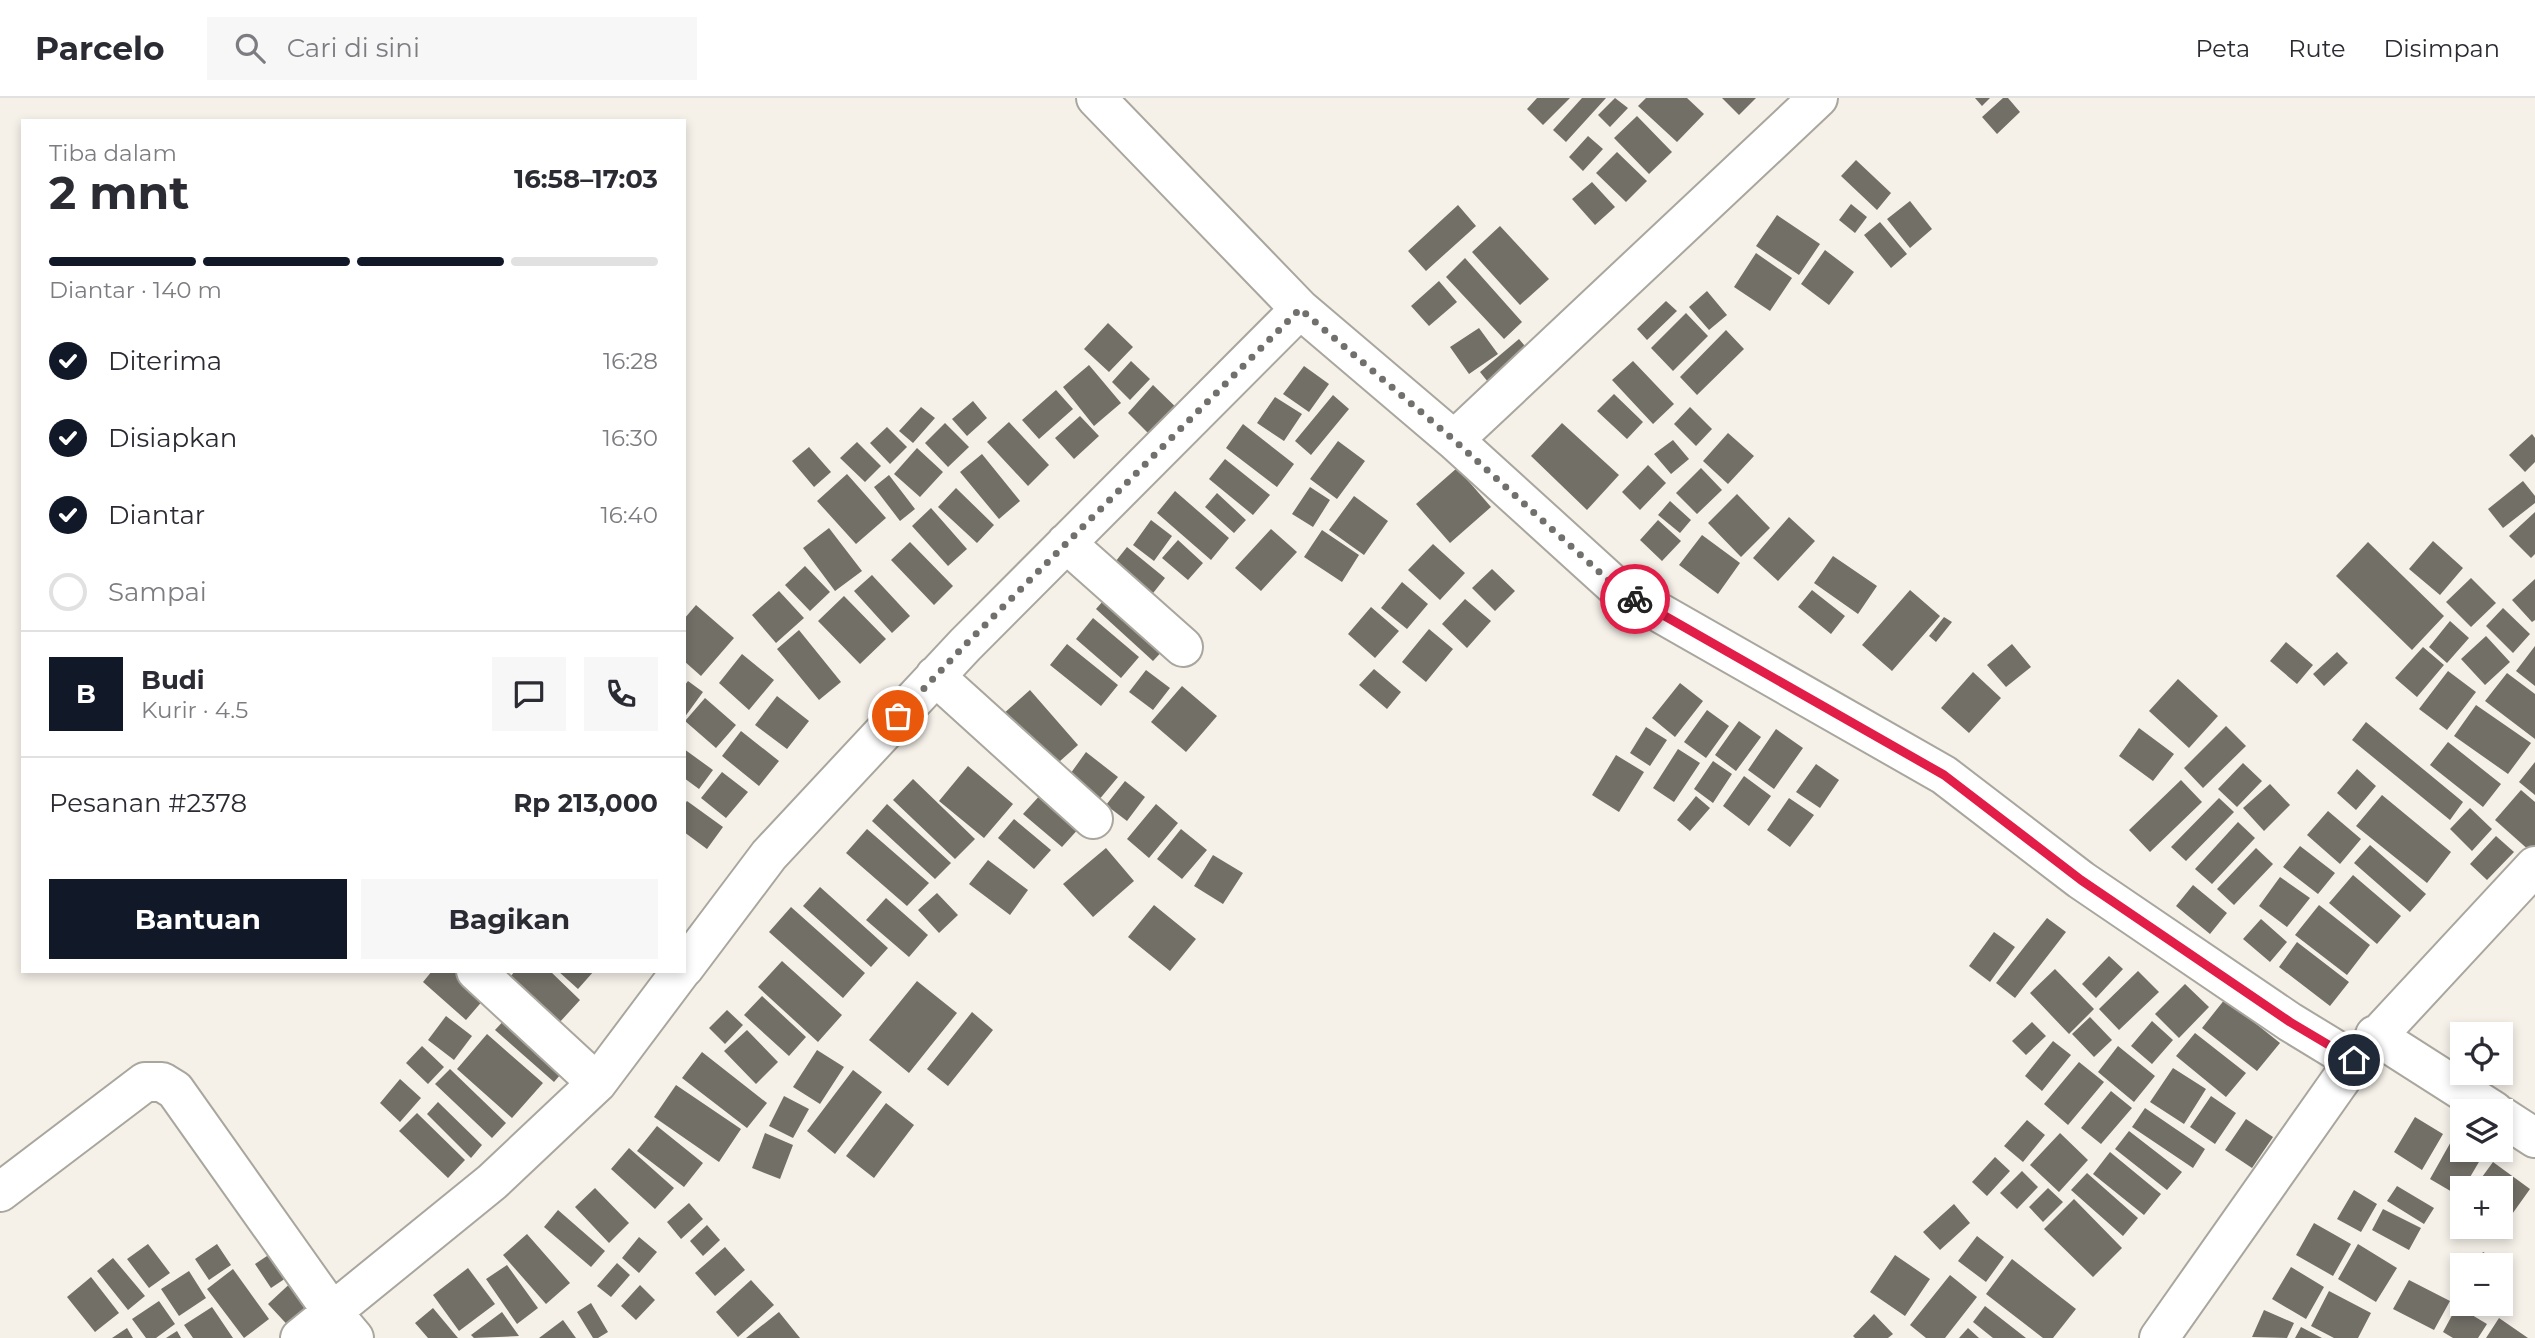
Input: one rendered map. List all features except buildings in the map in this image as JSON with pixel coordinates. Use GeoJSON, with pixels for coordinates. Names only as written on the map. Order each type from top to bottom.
{"type":"FeatureCollection","features":[{"type":"Feature","properties":{"kind":"street"},"geometry":{"type":"LineString","coordinates":[[1096,98],[1300,309],[1454,440],[1618,589],[1944,775],[2081,880],[2290,1022],[2364,1048],[2469,1099]]}},
{"type":"Feature","properties":{"kind":"street"},"geometry":{"type":"LineString","coordinates":[[1454,440],[1818,98]]}},
{"type":"Feature","properties":{"kind":"street"},"geometry":{"type":"LineString","coordinates":[[686,965],[769,855],[935,676],[1300,309]]}},
{"type":"Feature","properties":{"kind":"street"},"geometry":{"type":"LineString","coordinates":[[1066,543],[1183,647]]}},
{"type":"Feature","properties":{"kind":"street"},"geometry":{"type":"LineString","coordinates":[[935,676],[1093,819]]}},
{"type":"Feature","properties":{"kind":"street"},"geometry":{"type":"LineString","coordinates":[[2160,1338],[2364,1048],[2535,866]]}},
{"type":"Feature","properties":{"kind":"street"},"geometry":{"type":"LineString","coordinates":[[478,973],[597,1083]]}},
{"type":"Feature","properties":{"kind":"street"},"geometry":{"type":"LineString","coordinates":[[300,1338],[344,1325],[597,1083],[680,973]]}},
{"type":"Feature","properties":{"kind":"street"},"geometry":{"type":"LineString","coordinates":[[0,1192],[145,1082],[162,1082],[175,1090],[344,1325]]}},
{"type":"Feature","properties":{"kind":"street"},"geometry":{"type":"LineString","coordinates":[[2513,1124],[2535,1138]]}},
{"type":"Feature","properties":{"kind":"way so far"},"geometry":{"type":"LineString","coordinates":[[898,716],[965,645],[1300,309],[1454,440],[1618,589],[1635,599]]}},
{"type":"Feature","properties":{"kind":"route"},"geometry":{"type":"LineString","coordinates":[[1635,599],[1944,775],[2081,880],[2290,1022],[2354,1060]]}}]}
